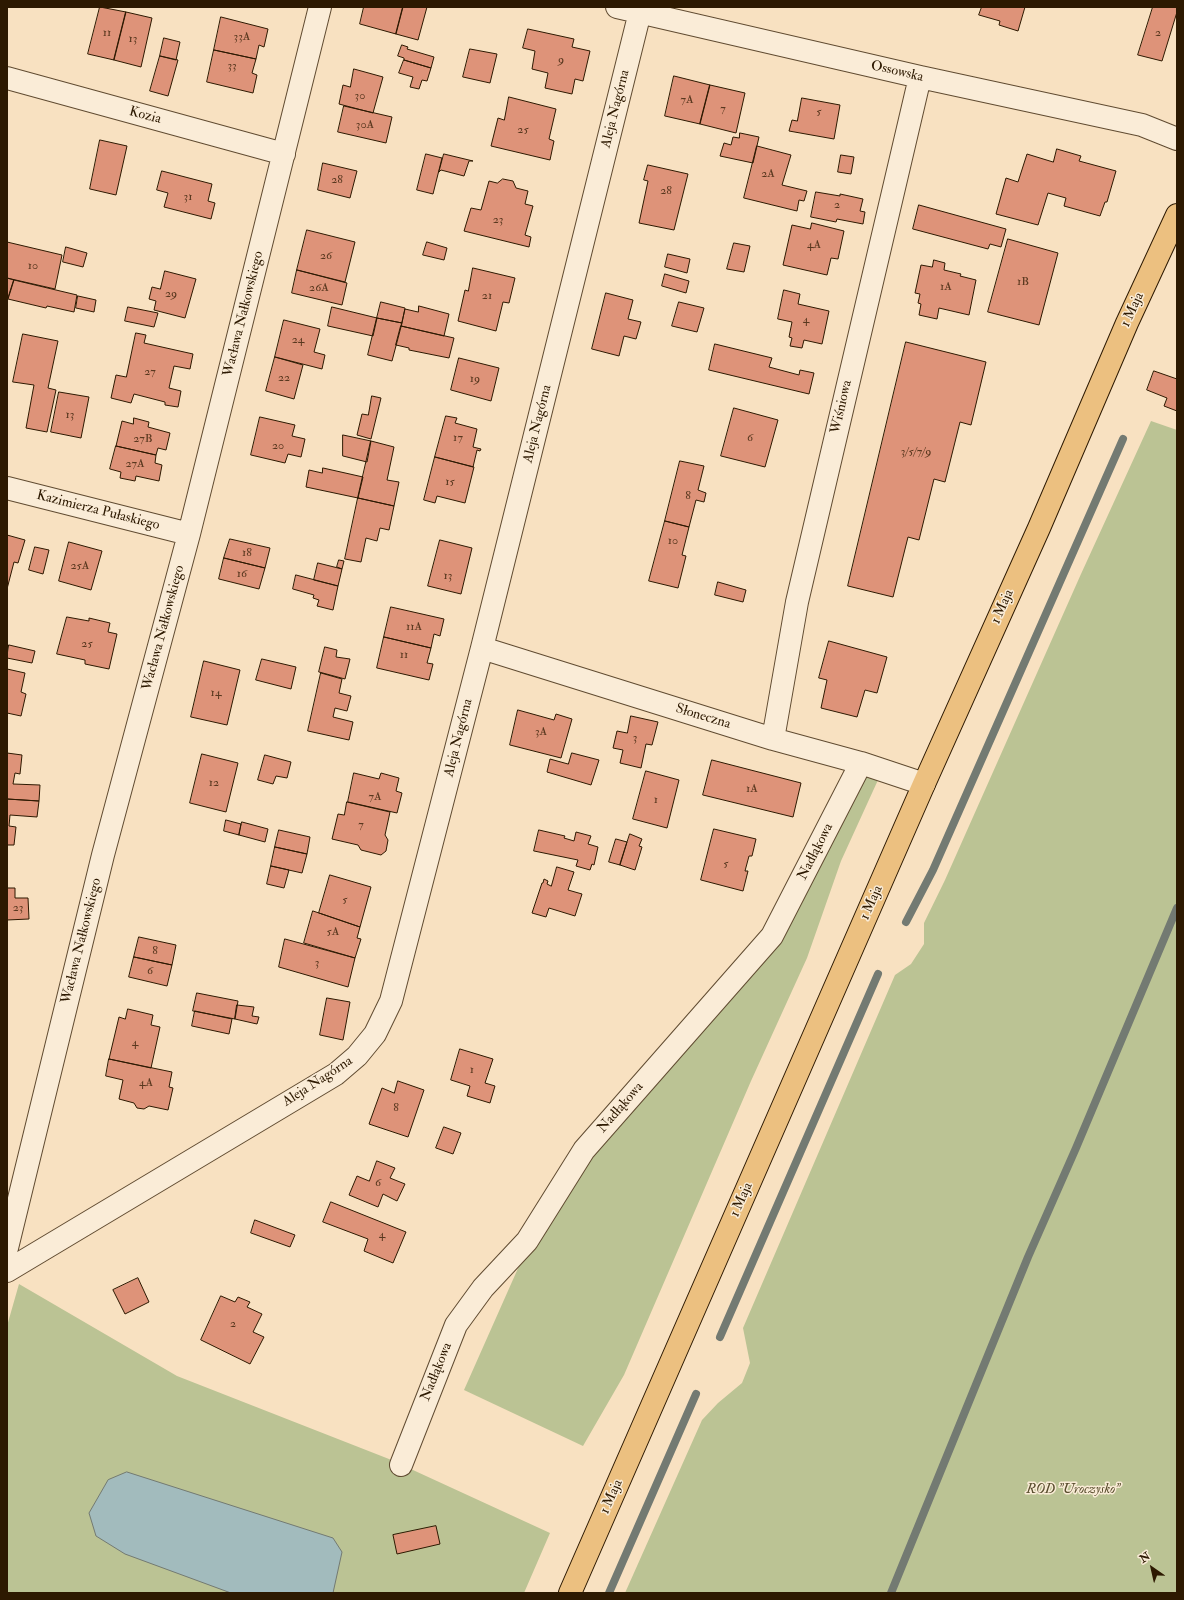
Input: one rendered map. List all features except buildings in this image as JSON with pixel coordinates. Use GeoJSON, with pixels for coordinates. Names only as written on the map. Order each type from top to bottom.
{"type":"FeatureCollection","features":[{"type":"Feature","properties":{"kind":"main road","name":"1 Maja"},"geometry":{"type":"LineString","coordinates":[[570,1593],[924,784],[1039,528],[1126,323],[1177,215]]}},
{"type":"Feature","properties":{"kind":"street","name":"Wacława Nałkowskiego"},"geometry":{"type":"LineString","coordinates":[[7,1248],[103,855],[189,534],[320,7]]}},
{"type":"Feature","properties":{"kind":"street","name":"Ossowska"},"geometry":{"type":"LineString","coordinates":[[629,9],[920,77],[1142,125],[1177,140]]}},
{"type":"Feature","properties":{"kind":"street","name":"Aleja Nagórna"},"geometry":{"type":"LineString","coordinates":[[7,1271],[336,1074],[357,1056],[375,1034],[391,1001],[482,648],[629,9]]}},
{"type":"Feature","properties":{"kind":"street","name":"Wiśniowa"},"geometry":{"type":"LineString","coordinates":[[772,739],[797,602],[920,77]]}},
{"type":"Feature","properties":{"kind":"street","name":"Kozia"},"geometry":{"type":"LineString","coordinates":[[7,78],[284,154]]}},
{"type":"Feature","properties":{"kind":"street","name":"Kazimierza Pułaskiego"},"geometry":{"type":"LineString","coordinates":[[7,488],[189,534]]}},
{"type":"Feature","properties":{"kind":"street","name":"Słoneczna"},"geometry":{"type":"LineString","coordinates":[[482,648],[772,739],[861,763],[924,784]]}},
{"type":"Feature","properties":{"kind":"street","name":"Nadłąkowa"},"geometry":{"type":"LineString","coordinates":[[401,1465],[456,1325],[483,1288],[527,1241],[584,1150],[772,936],[861,763]]}},
{"type":"Feature","properties":{"kind":"green space","name":"ROD \"Uroczysko\""},"geometry":{"type":"Polygon","coordinates":[[[1151,421],[1177,430],[1177,1593],[625,1593],[702,1420],[718,1403],[742,1383],[750,1363],[743,1328],[895,975],[911,964],[924,944],[924,923],[945,880],[1081,574],[1151,421]]]}},
{"type":"Feature","properties":{"kind":"green space"},"geometry":{"type":"Polygon","coordinates":[[[867,773],[878,780],[841,861],[807,958],[751,1081],[624,1375],[583,1446],[464,1390],[527,1248],[611,1130],[778,939],[827,854],[861,777],[867,773]]]}},
{"type":"Feature","properties":{"kind":"green space"},"geometry":{"type":"Polygon","coordinates":[[[19,1284],[177,1376],[389,1459],[550,1533],[524,1593],[7,1593],[7,1326],[19,1284]]]}},
{"type":"Feature","properties":{"kind":"water"},"geometry":{"type":"Polygon","coordinates":[[[127,1472],[333,1538],[342,1552],[333,1593],[231,1593],[125,1554],[96,1536],[89,1513],[108,1480],[127,1472]]]}},
{"type":"Feature","properties":{"kind":"waterway"},"geometry":{"type":"LineString","coordinates":[[906,922],[933,870],[1123,439]]}},
{"type":"Feature","properties":{"kind":"waterway"},"geometry":{"type":"LineString","coordinates":[[891,1593],[1028,1257],[1076,1148],[1177,908]]}},
{"type":"Feature","properties":{"kind":"waterway"},"geometry":{"type":"LineString","coordinates":[[720,1337],[878,974]]}},
{"type":"Feature","properties":{"kind":"waterway"},"geometry":{"type":"LineString","coordinates":[[609,1593],[696,1394]]}}]}
